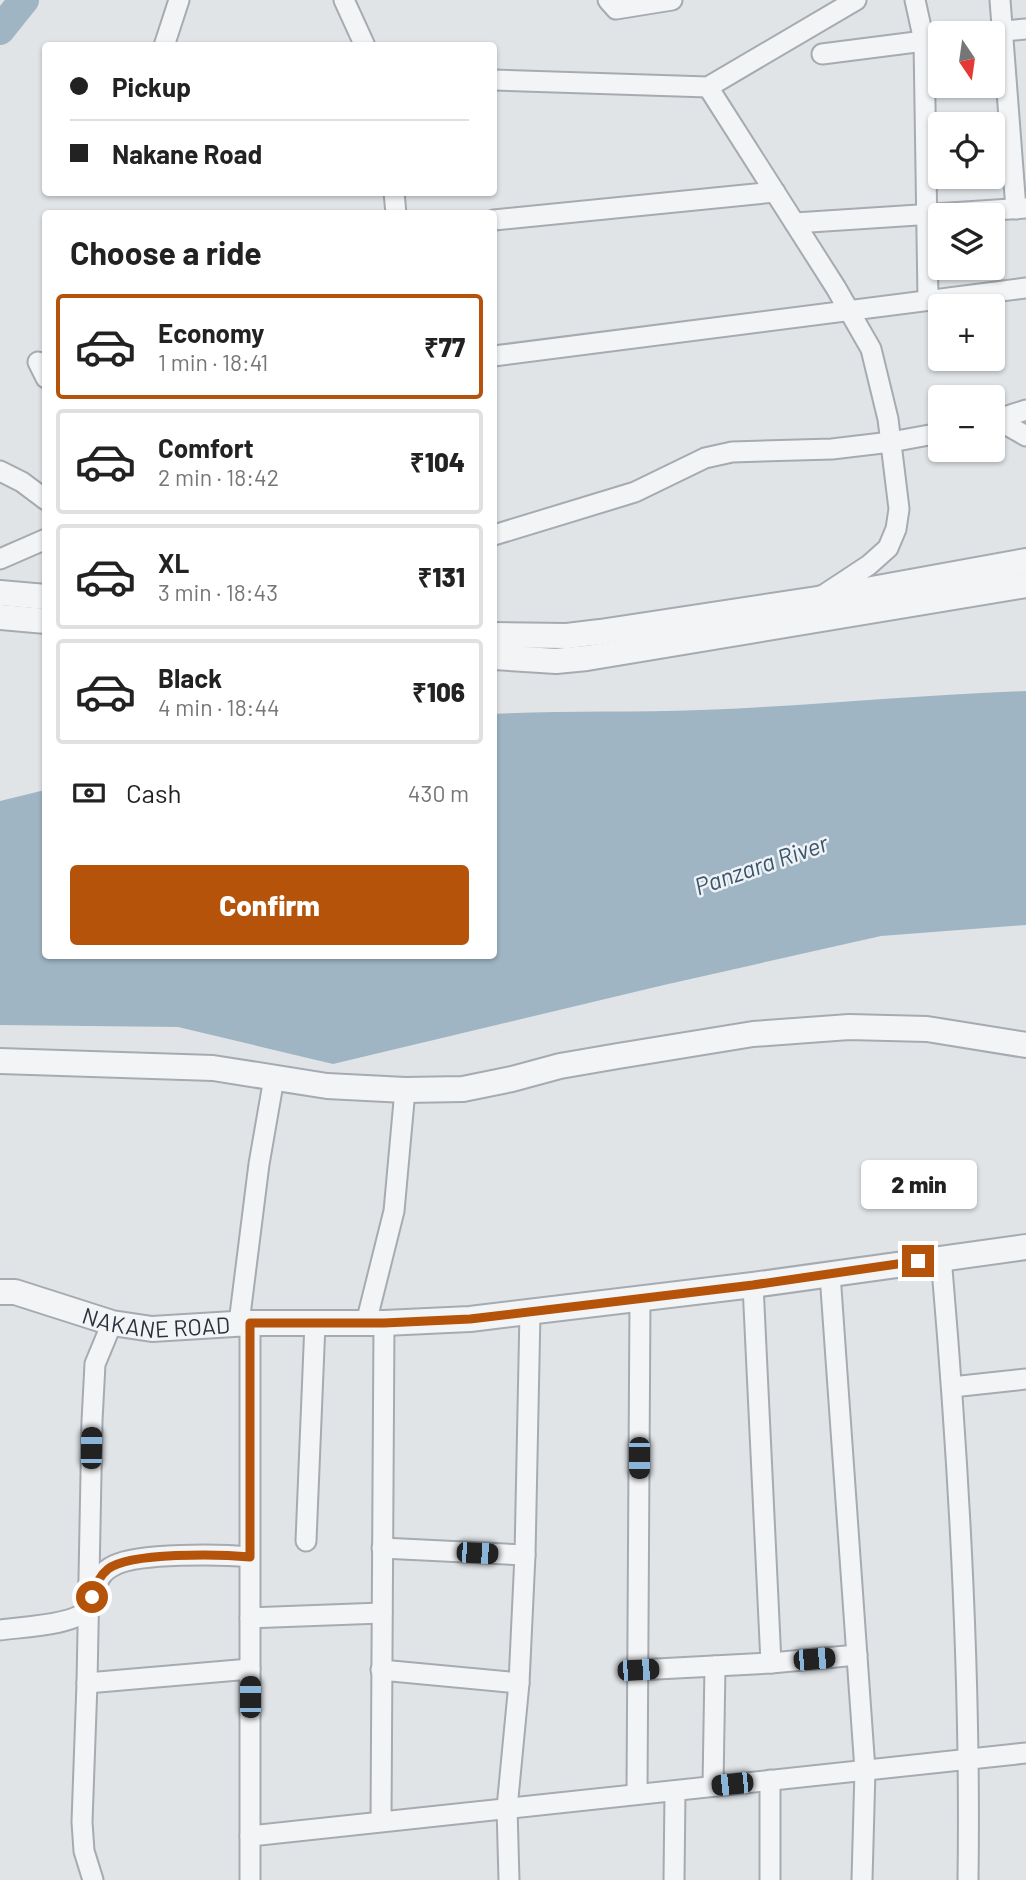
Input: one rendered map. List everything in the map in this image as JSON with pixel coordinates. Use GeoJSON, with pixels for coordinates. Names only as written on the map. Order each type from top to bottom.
{"type":"FeatureCollection","features":[{"type":"Feature","properties":{"kind":"street"},"geometry":{"type":"LineString","coordinates":[[165,42],[179,0]]}},
{"type":"Feature","properties":{"kind":"street"},"geometry":{"type":"LineString","coordinates":[[344,0],[363,42]]}},
{"type":"Feature","properties":{"kind":"street"},"geometry":{"type":"LineString","coordinates":[[608,0],[616,9],[672,0]]}},
{"type":"Feature","properties":{"kind":"street"},"geometry":{"type":"LineString","coordinates":[[497,80],[708,87],[856,0]]}},
{"type":"Feature","properties":{"kind":"street"},"geometry":{"type":"LineString","coordinates":[[795,223],[928,215],[924,41],[915,0]]}},
{"type":"Feature","properties":{"kind":"street"},"geometry":{"type":"LineString","coordinates":[[1000,0],[1002,21]]}},
{"type":"Feature","properties":{"kind":"street"},"geometry":{"type":"LineString","coordinates":[[1005,31],[1026,29]]}},
{"type":"Feature","properties":{"kind":"street"},"geometry":{"type":"LineString","coordinates":[[822,54],[924,41]]}},
{"type":"Feature","properties":{"kind":"street"},"geometry":{"type":"LineString","coordinates":[[1005,61],[1018,134],[1021,209]]}},
{"type":"Feature","properties":{"kind":"street"},"geometry":{"type":"LineString","coordinates":[[1006,76],[1026,75]]}},
{"type":"Feature","properties":{"kind":"street"},"geometry":{"type":"LineString","coordinates":[[708,87],[871,349],[888,419],[899,509],[896,529],[888,548],[818,610]]}},
{"type":"Feature","properties":{"kind":"street"},"geometry":{"type":"LineString","coordinates":[[497,220],[775,192]]}},
{"type":"Feature","properties":{"kind":"street"},"geometry":{"type":"LineString","coordinates":[[973,294],[1026,288]]}},
{"type":"Feature","properties":{"kind":"street"},"geometry":{"type":"LineString","coordinates":[[497,356],[928,299]]}},
{"type":"Feature","properties":{"kind":"street"},"geometry":{"type":"LineString","coordinates":[[1005,417],[1026,410]]}},
{"type":"Feature","properties":{"kind":"street"},"geometry":{"type":"LineString","coordinates":[[1005,425],[1026,436]]}},
{"type":"Feature","properties":{"kind":"street"},"geometry":{"type":"LineString","coordinates":[[497,534],[635,492],[705,458],[732,452],[793,451],[891,442],[928,435]]}},
{"type":"Feature","properties":{"kind":"street"},"geometry":{"type":"LineString","coordinates":[[0,471],[36,489]]}},
{"type":"Feature","properties":{"kind":"street"},"geometry":{"type":"LineString","coordinates":[[0,559],[42,541]]}},
{"type":"Feature","properties":{"kind":"street"},"geometry":{"type":"LineString","coordinates":[[497,657],[556,661],[587,659],[818,610],[1026,561]]}},
{"type":"Feature","properties":{"kind":"street"},"geometry":{"type":"LineString","coordinates":[[497,635],[567,636],[1026,585]]}},
{"type":"Feature","properties":{"kind":"street"},"geometry":{"type":"LineString","coordinates":[[0,593],[42,597]]}},
{"type":"Feature","properties":{"kind":"street"},"geometry":{"type":"LineString","coordinates":[[0,617],[42,621]]}},
{"type":"Feature","properties":{"kind":"street"},"geometry":{"type":"LineString","coordinates":[[0,1062],[213,1068],[327,1086],[405,1090],[463,1089],[560,1066],[753,1034],[849,1027],[927,1029],[1026,1045]]}},
{"type":"Feature","properties":{"kind":"street"},"geometry":{"type":"LineString","coordinates":[[250,1880],[250,1557],[245,1323],[259,1164],[274,1078]]}},
{"type":"Feature","properties":{"kind":"street"},"geometry":{"type":"LineString","coordinates":[[381,1821],[382,1548],[375,1323],[394,1211],[405,1090]]}},
{"type":"Feature","properties":{"kind":"street","name":"NAKANE ROAD"},"geometry":{"type":"LineString","coordinates":[[0,1292],[15,1292],[112,1323],[152,1329],[245,1323],[375,1323],[470,1319],[753,1285],[1026,1247]]}},
{"type":"Feature","properties":{"kind":"street"},"geometry":{"type":"LineString","coordinates":[[941,1257],[952,1387],[970,1759],[968,1880]]}},
{"type":"Feature","properties":{"kind":"street"},"geometry":{"type":"LineString","coordinates":[[830,1274],[865,1770],[862,1880]]}},
{"type":"Feature","properties":{"kind":"street"},"geometry":{"type":"LineString","coordinates":[[753,1285],[771,1663]]}},
{"type":"Feature","properties":{"kind":"street"},"geometry":{"type":"LineString","coordinates":[[637,1794],[640,1299]]}},
{"type":"Feature","properties":{"kind":"street"},"geometry":{"type":"LineString","coordinates":[[509,1880],[507,1808],[519,1683],[525,1555],[530,1312]]}},
{"type":"Feature","properties":{"kind":"street"},"geometry":{"type":"LineString","coordinates":[[93,1880],[84,1852],[82,1822],[95,1364],[112,1323]]}},
{"type":"Feature","properties":{"kind":"street"},"geometry":{"type":"LineString","coordinates":[[306,1541],[315,1323]]}},
{"type":"Feature","properties":{"kind":"street"},"geometry":{"type":"LineString","coordinates":[[952,1387],[1026,1379]]}},
{"type":"Feature","properties":{"kind":"street"},"geometry":{"type":"LineString","coordinates":[[382,1548],[525,1555]]}},
{"type":"Feature","properties":{"kind":"street"},"geometry":{"type":"LineString","coordinates":[[0,1630],[74,1619],[87,1610],[96,1583],[106,1570],[116,1564],[145,1559],[223,1555],[250,1557]]}},
{"type":"Feature","properties":{"kind":"street"},"geometry":{"type":"LineString","coordinates":[[250,1618],[382,1613]]}},
{"type":"Feature","properties":{"kind":"street"},"geometry":{"type":"LineString","coordinates":[[638,1670],[771,1663],[857,1655]]}},
{"type":"Feature","properties":{"kind":"street"},"geometry":{"type":"LineString","coordinates":[[713,1786],[715,1666]]}},
{"type":"Feature","properties":{"kind":"street"},"geometry":{"type":"LineString","coordinates":[[87,1683],[250,1669]]}},
{"type":"Feature","properties":{"kind":"street"},"geometry":{"type":"LineString","coordinates":[[381,1670],[519,1683]]}},
{"type":"Feature","properties":{"kind":"street"},"geometry":{"type":"LineString","coordinates":[[250,1836],[1026,1753]]}},
{"type":"Feature","properties":{"kind":"street"},"geometry":{"type":"LineString","coordinates":[[770,1780],[771,1880]]}},
{"type":"Feature","properties":{"kind":"street"},"geometry":{"type":"LineString","coordinates":[[674,1880],[675,1791]]}},
{"type":"Feature","properties":{"kind":"water","name":"Panzara River"},"geometry":{"type":"Polygon","coordinates":[[[1026,691],[1026,925],[881,936],[333,1064],[178,1027],[0,1025],[0,801],[42,791],[42,959],[497,959],[497,714],[701,710],[1026,691]]]}},
{"type":"Feature","properties":{"kind":"waterway"},"geometry":{"type":"LineString","coordinates":[[0,30],[24,0]]}},
{"type":"Feature","properties":{"kind":"route"},"geometry":{"type":"LineString","coordinates":[[92,1597],[96,1583],[106,1570],[132,1559],[223,1555],[250,1557],[250,1323],[384,1323],[470,1319],[753,1285],[918,1261]]}}]}
